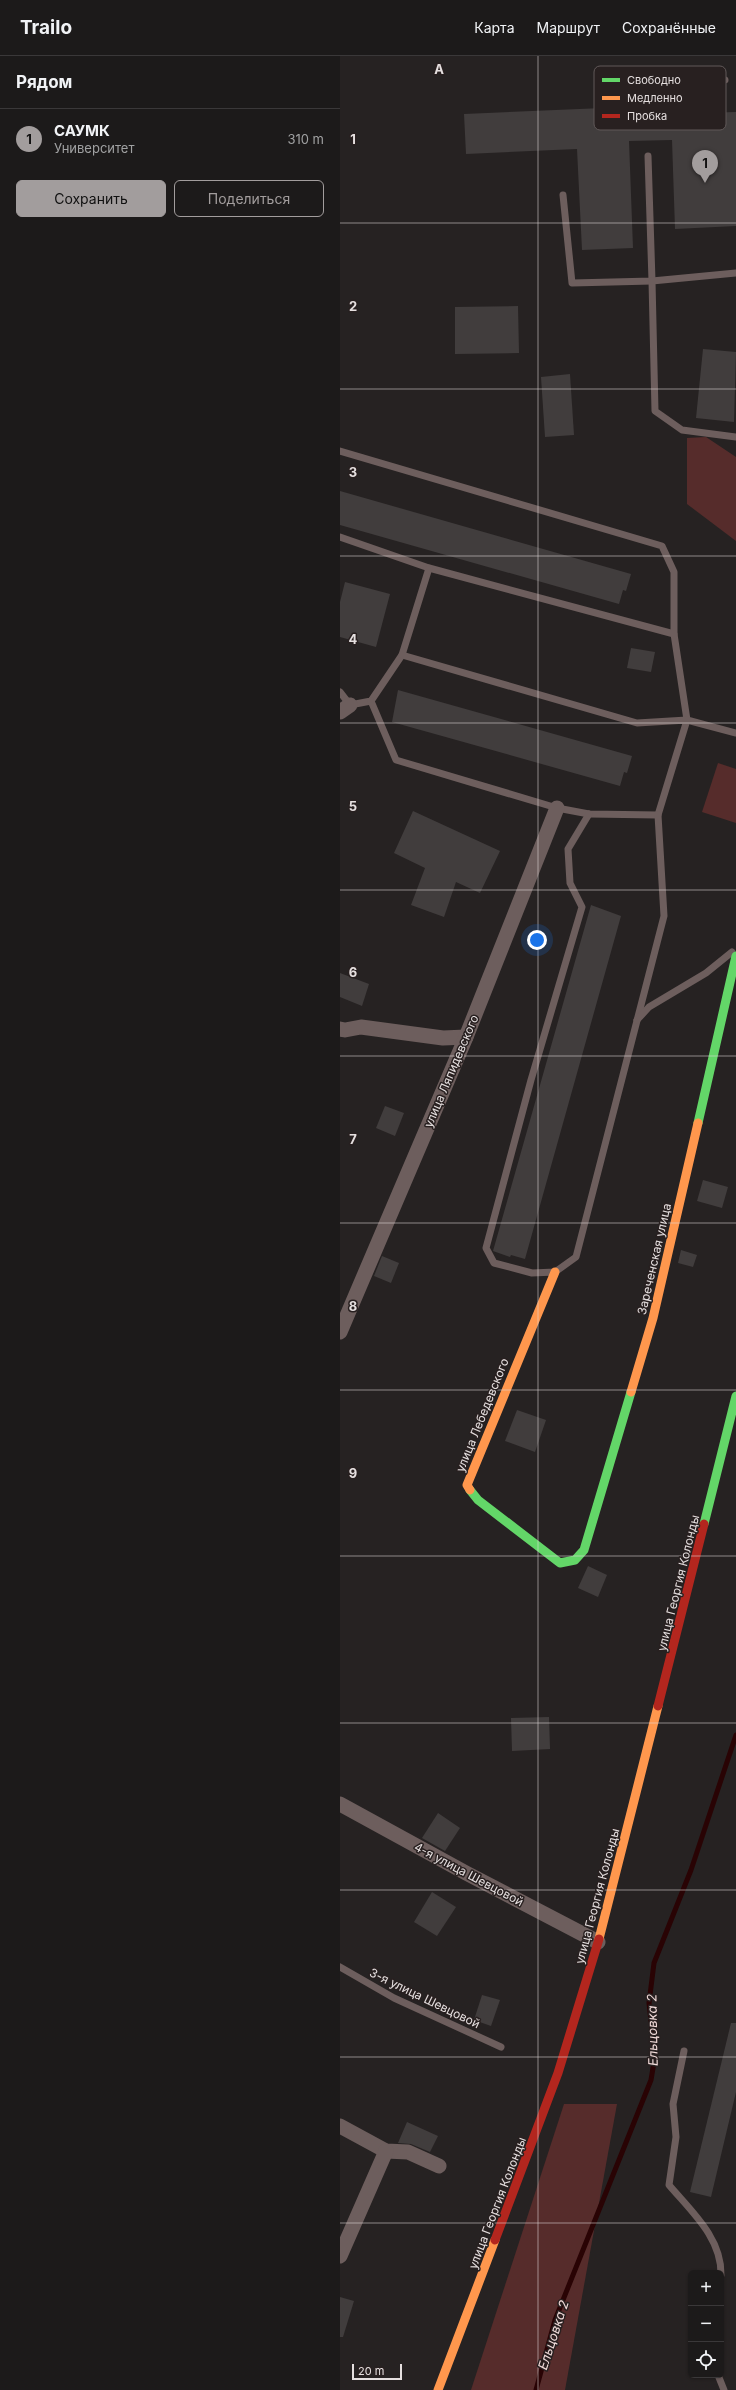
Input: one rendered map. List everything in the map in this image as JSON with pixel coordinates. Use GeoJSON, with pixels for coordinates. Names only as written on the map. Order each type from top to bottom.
{"type":"FeatureCollection","features":[{"type":"Feature","properties":{"kind":"main road","name":"Зареченская улица"},"geometry":{"type":"LineString","coordinates":[[575,1560],[584,1550],[653,1318],[736,956]]}},
{"type":"Feature","properties":{"kind":"main road","name":"улица Лебедевского"},"geometry":{"type":"LineString","coordinates":[[555,1272],[467,1485],[478,1500],[560,1563],[575,1560]]}},
{"type":"Feature","properties":{"kind":"main road","name":"улица Георгия Колонды"},"geometry":{"type":"LineString","coordinates":[[438,2390],[558,2073],[598,1942],[736,1396]]}},
{"type":"Feature","properties":{"kind":"street","name":"улица Ляпидевского"},"geometry":{"type":"LineString","coordinates":[[340,1332],[466,1037],[557,808]]}},
{"type":"Feature","properties":{"kind":"street"},"geometry":{"type":"LineString","coordinates":[[340,1028],[345,1030],[361,1027],[443,1038],[466,1037]]}},
{"type":"Feature","properties":{"kind":"street","name":"4-я улица Шевцовой"},"geometry":{"type":"LineString","coordinates":[[340,1804],[466,1873],[598,1942]]}},
{"type":"Feature","properties":{"kind":"street"},"geometry":{"type":"LineString","coordinates":[[340,2126],[386,2151],[408,2152],[439,2166]]}},
{"type":"Feature","properties":{"kind":"street"},"geometry":{"type":"LineString","coordinates":[[340,2256],[386,2151]]}},
{"type":"Feature","properties":{"kind":"lane"},"geometry":{"type":"LineString","coordinates":[[648,156],[655,411],[682,430],[736,437]]}},
{"type":"Feature","properties":{"kind":"lane"},"geometry":{"type":"LineString","coordinates":[[563,195],[572,283],[652,281],[736,273]]}},
{"type":"Feature","properties":{"kind":"lane"},"geometry":{"type":"LineString","coordinates":[[340,451],[662,546],[674,572],[674,634],[687,720],[658,815],[664,916],[635,1021],[576,1257],[555,1272],[532,1273],[494,1263],[486,1248],[531,1080],[582,907],[570,883],[568,849],[589,814]]}},
{"type":"Feature","properties":{"kind":"lane"},"geometry":{"type":"LineString","coordinates":[[340,538],[429,568],[674,634]]}},
{"type":"Feature","properties":{"kind":"lane"},"geometry":{"type":"LineString","coordinates":[[340,692],[345,708],[371,701],[402,655],[429,568]]}},
{"type":"Feature","properties":{"kind":"lane"},"geometry":{"type":"LineString","coordinates":[[402,655],[637,723],[687,720],[736,733]]}},
{"type":"Feature","properties":{"kind":"lane"},"geometry":{"type":"LineString","coordinates":[[371,701],[396,760],[557,808],[589,814],[658,815]]}},
{"type":"Feature","properties":{"kind":"lane"},"geometry":{"type":"LineString","coordinates":[[635,1021],[649,1007],[706,973],[736,949]]}},
{"type":"Feature","properties":{"kind":"lane","name":"3-я улица Шевцовой"},"geometry":{"type":"LineString","coordinates":[[340,1967],[394,1998],[501,2047]]}},
{"type":"Feature","properties":{"kind":"lane"},"geometry":{"type":"LineString","coordinates":[[684,2051],[674,2104],[676,2137],[669,2185],[710,2234],[721,2263],[721,2270]]}},
{"type":"Feature","properties":{"kind":"lane"},"geometry":{"type":"LineString","coordinates":[[719,2378],[724,2390]]}},
{"type":"Feature","properties":{"kind":"shaded area"},"geometry":{"type":"Polygon","coordinates":[[[706,437],[736,457],[736,541],[687,504],[687,438],[706,437]]]}},
{"type":"Feature","properties":{"kind":"shaded area"},"geometry":{"type":"Polygon","coordinates":[[[718,763],[736,769],[736,823],[702,812],[718,763]]]}},
{"type":"Feature","properties":{"kind":"shaded area"},"geometry":{"type":"Polygon","coordinates":[[[564,2104],[617,2104],[565,2390],[471,2390],[564,2104]]]}},
{"type":"Feature","properties":{"kind":"building"},"geometry":{"type":"Polygon","coordinates":[[[594,108],[594,130],[726,130],[726,112],[736,112],[736,226],[675,229],[672,140],[629,141],[633,248],[582,250],[577,149],[466,154],[464,114],[594,108]]]}},
{"type":"Feature","properties":{"kind":"building"},"geometry":{"type":"Polygon","coordinates":[[[518,306],[519,353],[455,354],[455,307],[518,306]]]}},
{"type":"Feature","properties":{"kind":"building"},"geometry":{"type":"Polygon","coordinates":[[[703,349],[736,352],[734,422],[696,418],[703,349]]]}},
{"type":"Feature","properties":{"kind":"building"},"geometry":{"type":"Polygon","coordinates":[[[570,374],[574,435],[545,437],[541,377],[570,374]]]}},
{"type":"Feature","properties":{"kind":"building"},"geometry":{"type":"Polygon","coordinates":[[[340,491],[631,574],[626,591],[623,590],[619,604],[340,525],[340,491]]]}},
{"type":"Feature","properties":{"kind":"building"},"geometry":{"type":"Polygon","coordinates":[[[345,582],[390,594],[376,647],[340,637],[340,602],[345,582]]]}},
{"type":"Feature","properties":{"kind":"building"},"geometry":{"type":"Polygon","coordinates":[[[631,648],[655,652],[651,672],[627,668],[631,648]]]}},
{"type":"Feature","properties":{"kind":"building"},"geometry":{"type":"Polygon","coordinates":[[[398,690],[632,756],[627,773],[624,772],[620,786],[392,722],[398,690]]]}},
{"type":"Feature","properties":{"kind":"building"},"geometry":{"type":"Polygon","coordinates":[[[413,811],[500,851],[480,893],[456,882],[444,917],[411,905],[425,868],[394,853],[413,811]]]}},
{"type":"Feature","properties":{"kind":"building"},"geometry":{"type":"Polygon","coordinates":[[[591,905],[621,916],[525,1259],[511,1255],[510,1257],[493,1251],[591,905]]]}},
{"type":"Feature","properties":{"kind":"building"},"geometry":{"type":"Polygon","coordinates":[[[340,973],[369,984],[362,1006],[340,997],[340,973]]]}},
{"type":"Feature","properties":{"kind":"building"},"geometry":{"type":"Polygon","coordinates":[[[385,1106],[404,1113],[395,1136],[376,1128],[385,1106]]]}},
{"type":"Feature","properties":{"kind":"building"},"geometry":{"type":"Polygon","coordinates":[[[703,1180],[728,1187],[722,1208],[697,1201],[703,1180]]]}},
{"type":"Feature","properties":{"kind":"building"},"geometry":{"type":"Polygon","coordinates":[[[681,1250],[697,1255],[693,1267],[678,1263],[681,1250]]]}},
{"type":"Feature","properties":{"kind":"building"},"geometry":{"type":"Polygon","coordinates":[[[382,1256],[399,1263],[391,1283],[374,1276],[382,1256]]]}},
{"type":"Feature","properties":{"kind":"building"},"geometry":{"type":"Polygon","coordinates":[[[517,1410],[546,1420],[535,1452],[505,1441],[517,1410]]]}},
{"type":"Feature","properties":{"kind":"building"},"geometry":{"type":"Polygon","coordinates":[[[588,1566],[607,1575],[598,1597],[578,1588],[588,1566]]]}},
{"type":"Feature","properties":{"kind":"building"},"geometry":{"type":"Polygon","coordinates":[[[549,1717],[550,1749],[512,1751],[511,1718],[549,1717]]]}},
{"type":"Feature","properties":{"kind":"building"},"geometry":{"type":"Polygon","coordinates":[[[438,1813],[460,1828],[445,1851],[422,1838],[438,1813]]]}},
{"type":"Feature","properties":{"kind":"building"},"geometry":{"type":"Polygon","coordinates":[[[432,1892],[456,1907],[437,1936],[414,1922],[432,1892]]]}},
{"type":"Feature","properties":{"kind":"building"},"geometry":{"type":"Polygon","coordinates":[[[482,1995],[500,2000],[491,2026],[474,2020],[482,1995]]]}},
{"type":"Feature","properties":{"kind":"building"},"geometry":{"type":"Polygon","coordinates":[[[731,2023],[736,2023],[736,2092],[711,2197],[690,2192],[731,2023]]]}},
{"type":"Feature","properties":{"kind":"building"},"geometry":{"type":"Polygon","coordinates":[[[407,2122],[438,2136],[430,2152],[411,2144],[398,2143],[407,2122]]]}},
{"type":"Feature","properties":{"kind":"building"},"geometry":{"type":"Polygon","coordinates":[[[340,2297],[354,2301],[343,2337],[340,2337],[340,2297]]]}},
{"type":"Feature","properties":{"kind":"waterway","name":"Ельцовка 2"},"geometry":{"type":"LineString","coordinates":[[536,2390],[555,2320],[651,2080],[655,2056],[649,2003],[654,1963],[691,1870],[736,1735]]}},
{"type":"Feature","properties":{"kind":"traffic: fast"},"geometry":{"type":"LineString","coordinates":[[698,1123],[736,956]]}},
{"type":"Feature","properties":{"kind":"traffic: fast"},"geometry":{"type":"LineString","coordinates":[[470,1490],[478,1500],[560,1563],[575,1560],[584,1550],[631,1392]]}},
{"type":"Feature","properties":{"kind":"traffic: fast"},"geometry":{"type":"LineString","coordinates":[[704,1524],[736,1396]]}},
{"type":"Feature","properties":{"kind":"traffic: slow"},"geometry":{"type":"LineString","coordinates":[[631,1392],[653,1318],[698,1123]]}},
{"type":"Feature","properties":{"kind":"traffic: slow"},"geometry":{"type":"LineString","coordinates":[[470,1490],[467,1485],[555,1272]]}},
{"type":"Feature","properties":{"kind":"traffic: slow"},"geometry":{"type":"LineString","coordinates":[[599,1939],[658,1706]]}},
{"type":"Feature","properties":{"kind":"traffic: slow"},"geometry":{"type":"LineString","coordinates":[[438,2390],[495,2240]]}},
{"type":"Feature","properties":{"kind":"traffic: jam"},"geometry":{"type":"LineString","coordinates":[[658,1706],[704,1524]]}},
{"type":"Feature","properties":{"kind":"traffic: jam"},"geometry":{"type":"LineString","coordinates":[[495,2240],[558,2073],[599,1939]]}},
{"type":"Feature","properties":{"kind":"place","name":"САУМК"},"geometry":{"type":"Point","coordinates":[705,183]}}]}
